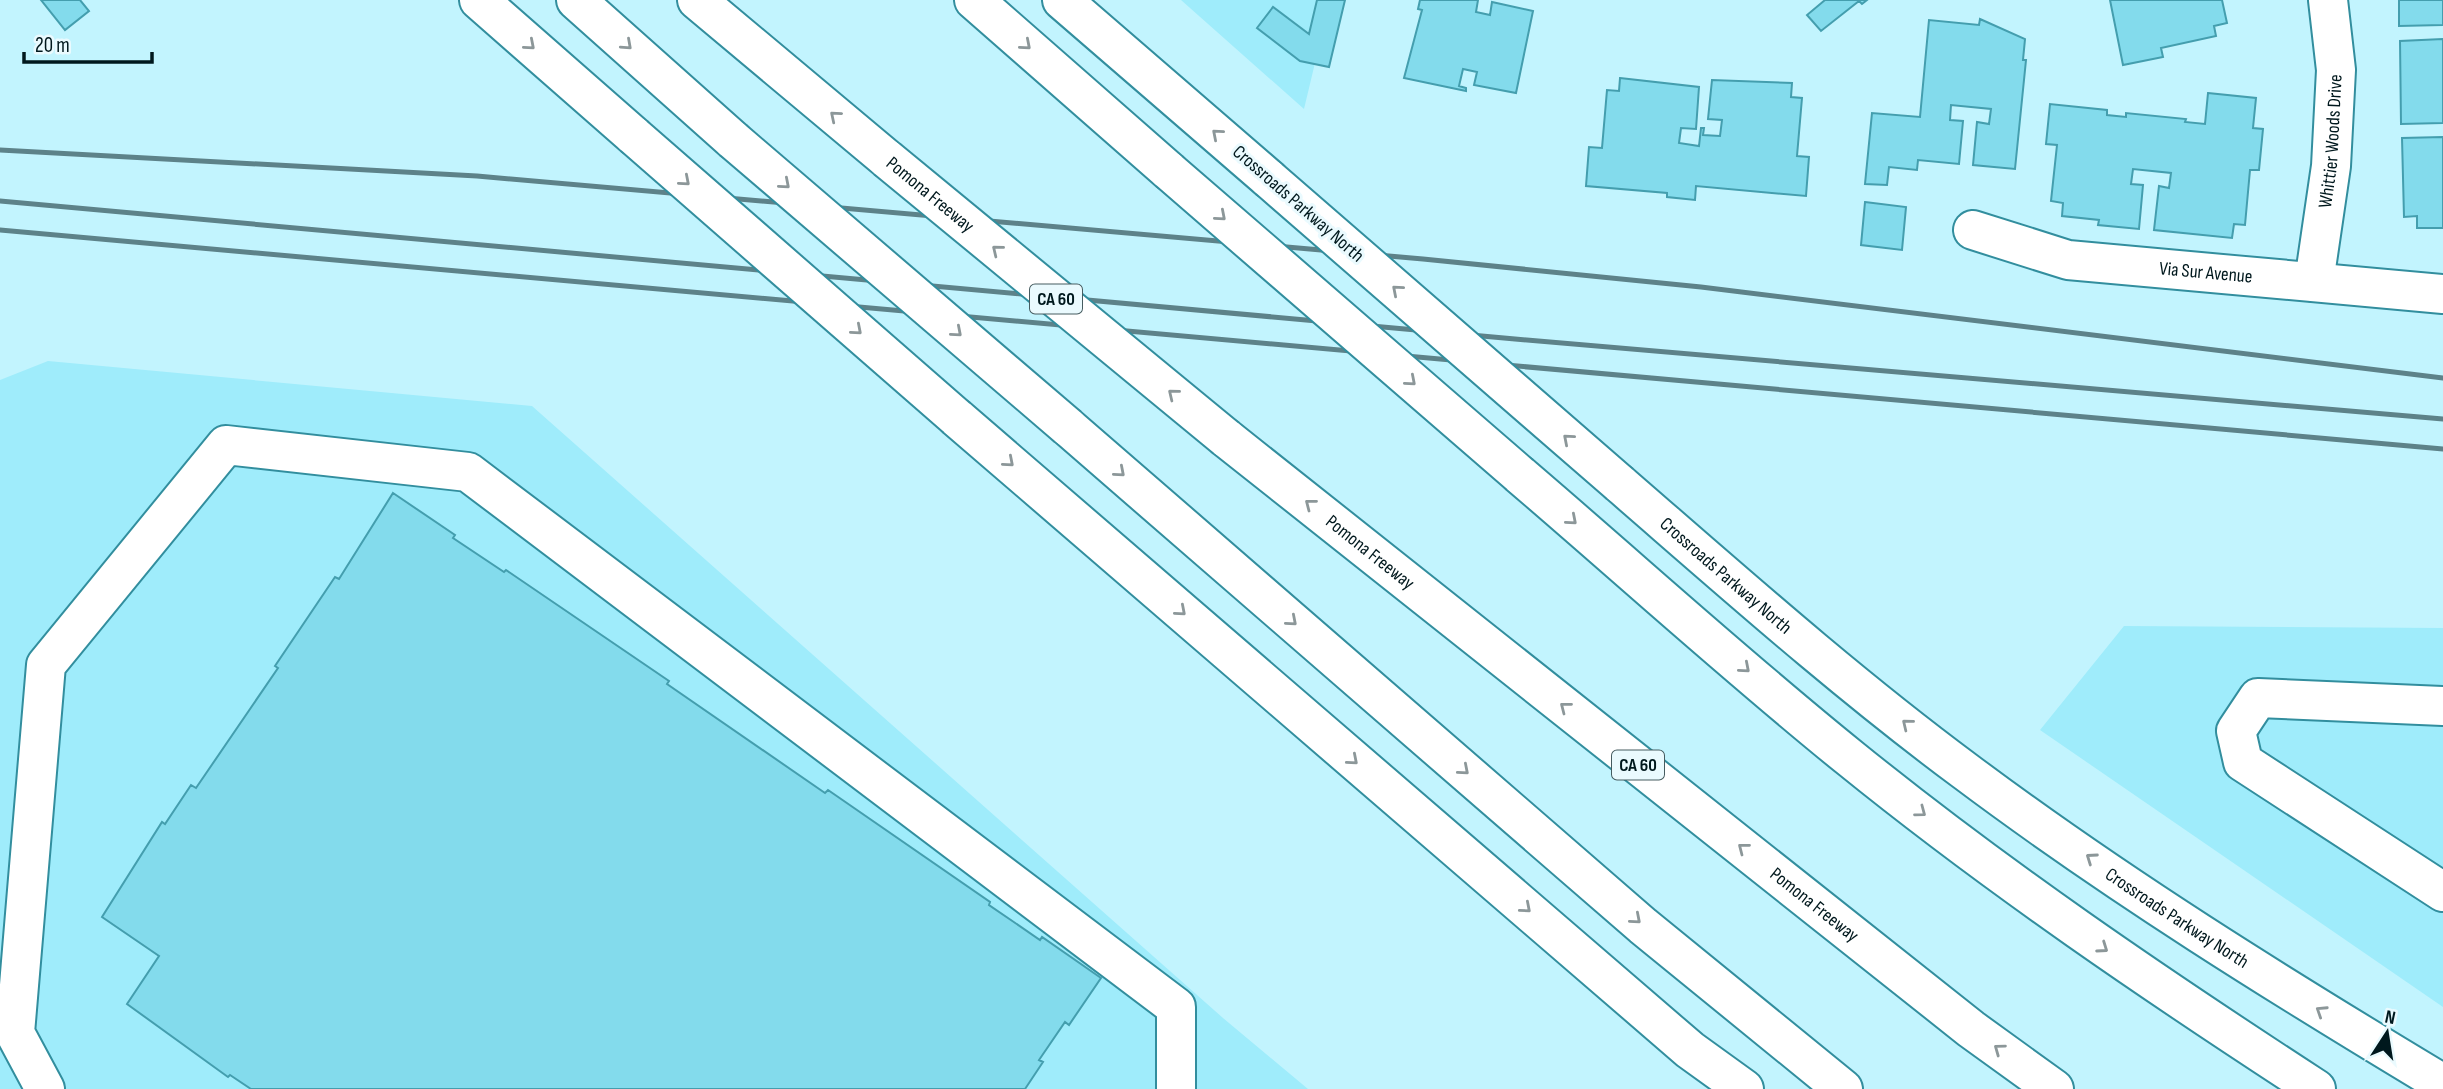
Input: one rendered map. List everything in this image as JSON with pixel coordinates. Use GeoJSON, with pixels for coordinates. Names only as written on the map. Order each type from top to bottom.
{"type":"FeatureCollection","features":[{"type":"Feature","properties":{"kind":"main road"},"geometry":{"type":"LineString","coordinates":[[479,0],[957,418],[1690,1050],[1744,1089]]}},
{"type":"Feature","properties":{"kind":"main road"},"geometry":{"type":"LineString","coordinates":[[576,0],[733,140],[1643,926],[1843,1089]]}},
{"type":"Feature","properties":{"kind":"main road","name":"Pomona Freeway"},"geometry":{"type":"LineString","coordinates":[[697,0],[1226,438],[1971,1029],[2054,1089]]}},
{"type":"Feature","properties":{"kind":"main road"},"geometry":{"type":"LineString","coordinates":[[974,0],[1850,758],[2044,906],[2157,985],[2316,1089]]}},
{"type":"Feature","properties":{"kind":"main road","name":"Crossroads Parkway North"},"geometry":{"type":"LineString","coordinates":[[1062,0],[1770,614],[1965,771],[2162,907],[2329,1015],[2443,1084]]}},
{"type":"Feature","properties":{"kind":"main road","name":"Whittier Woods Drive"},"geometry":{"type":"LineString","coordinates":[[2314,282],[2331,166],[2336,69],[2328,0]]}},
{"type":"Feature","properties":{"kind":"main road","name":"Via Sur Avenue"},"geometry":{"type":"LineString","coordinates":[[1973,230],[2068,260],[2443,293]]}},
{"type":"Feature","properties":{"kind":"main road"},"geometry":{"type":"LineString","coordinates":[[45,1089],[15,1032],[46,665],[226,445],[468,472],[1176,1007],[1176,1089]]}},
{"type":"Feature","properties":{"kind":"main road"},"geometry":{"type":"LineString","coordinates":[[2443,706],[2258,698],[2236,731],[2244,762],[2443,892]]}},
{"type":"Feature","properties":{"kind":"shaded area"},"geometry":{"type":"Polygon","coordinates":[[[1181,0],[1330,0],[1304,109],[1181,0]]]}},
{"type":"Feature","properties":{"kind":"shaded area"},"geometry":{"type":"Polygon","coordinates":[[[48,361],[532,406],[1223,1018],[1308,1089],[0,1089],[0,380],[48,361]]]}},
{"type":"Feature","properties":{"kind":"shaded area"},"geometry":{"type":"Polygon","coordinates":[[[2124,626],[2443,628],[2443,1007],[2040,730],[2124,626]]]}},
{"type":"Feature","properties":{"kind":"building"},"geometry":{"type":"Polygon","coordinates":[[[41,0],[80,0],[89,11],[65,30],[41,0]]]}},
{"type":"Feature","properties":{"kind":"building"},"geometry":{"type":"Polygon","coordinates":[[[1317,0],[1345,0],[1329,67],[1300,61],[1257,28],[1273,7],[1309,34],[1317,0]]]}},
{"type":"Feature","properties":{"kind":"building"},"geometry":{"type":"Polygon","coordinates":[[[1420,0],[1478,0],[1476,12],[1490,15],[1492,2],[1533,11],[1516,93],[1474,85],[1477,72],[1463,69],[1459,86],[1466,88],[1466,91],[1404,78],[1422,10],[1418,9],[1420,0]]]}},
{"type":"Feature","properties":{"kind":"building"},"geometry":{"type":"Polygon","coordinates":[[[1825,0],[1867,0],[1862,4],[1859,1],[1821,31],[1807,15],[1825,0]]]}},
{"type":"Feature","properties":{"kind":"building"},"geometry":{"type":"Polygon","coordinates":[[[2110,0],[2222,0],[2227,23],[2214,26],[2216,36],[2161,48],[2163,57],[2123,65],[2110,0]]]}},
{"type":"Feature","properties":{"kind":"building"},"geometry":{"type":"Polygon","coordinates":[[[2399,0],[2443,0],[2443,25],[2399,26],[2399,0]]]}},
{"type":"Feature","properties":{"kind":"building"},"geometry":{"type":"Polygon","coordinates":[[[1980,19],[2025,39],[2023,60],[2026,60],[2015,169],[1973,165],[1977,122],[1989,124],[1991,109],[1951,105],[1950,120],[1963,121],[1959,164],[1918,160],[1917,170],[1889,167],[1887,185],[1865,184],[1872,113],[1920,117],[1929,20],[1979,25],[1980,19]]]}},
{"type":"Feature","properties":{"kind":"building"},"geometry":{"type":"Polygon","coordinates":[[[2443,39],[2443,123],[2401,124],[2400,41],[2443,39]]]}},
{"type":"Feature","properties":{"kind":"building"},"geometry":{"type":"Polygon","coordinates":[[[1620,78],[1699,87],[1696,129],[1681,128],[1679,143],[1699,146],[1701,128],[1704,128],[1703,135],[1720,136],[1722,120],[1708,119],[1712,80],[1792,83],[1791,97],[1802,98],[1797,156],[1809,157],[1806,196],[1696,186],[1695,200],[1667,197],[1667,193],[1586,186],[1589,147],[1602,148],[1607,90],[1619,91],[1620,78]]]}},
{"type":"Feature","properties":{"kind":"building"},"geometry":{"type":"Polygon","coordinates":[[[2208,93],[2256,98],[2253,128],[2263,129],[2259,170],[2250,170],[2245,225],[2234,224],[2232,238],[2154,230],[2159,186],[2169,188],[2171,173],[2133,169],[2131,184],[2143,185],[2139,229],[2098,225],[2099,220],[2062,216],[2063,203],[2051,201],[2057,145],[2046,144],[2050,104],[2107,110],[2107,115],[2126,117],[2126,113],[2186,119],[2185,122],[2205,124],[2208,93]]]}},
{"type":"Feature","properties":{"kind":"building"},"geometry":{"type":"Polygon","coordinates":[[[2443,137],[2443,228],[2417,228],[2417,216],[2404,217],[2402,138],[2443,137]]]}},
{"type":"Feature","properties":{"kind":"building"},"geometry":{"type":"Polygon","coordinates":[[[1865,202],[1906,207],[1902,250],[1861,245],[1865,202]]]}},
{"type":"Feature","properties":{"kind":"building"},"geometry":{"type":"Polygon","coordinates":[[[393,493],[455,535],[453,538],[504,572],[506,570],[669,681],[667,684],[825,793],[828,790],[990,902],[989,905],[1040,940],[1042,937],[1101,978],[1069,1025],[1065,1022],[1039,1060],[1043,1062],[1025,1089],[251,1089],[230,1075],[228,1077],[127,1004],[159,956],[102,917],[162,822],[165,824],[191,785],[196,788],[278,668],[275,666],[335,577],[339,579],[393,493]]]}},
{"type":"Feature","properties":{"kind":"railway"},"geometry":{"type":"LineString","coordinates":[[0,150],[477,176],[1423,259],[1701,287],[2443,378]]}},
{"type":"Feature","properties":{"kind":"railway"},"geometry":{"type":"LineString","coordinates":[[0,201],[1515,339],[2443,419]]}},
{"type":"Feature","properties":{"kind":"railway"},"geometry":{"type":"LineString","coordinates":[[0,230],[2443,449]]}}]}
